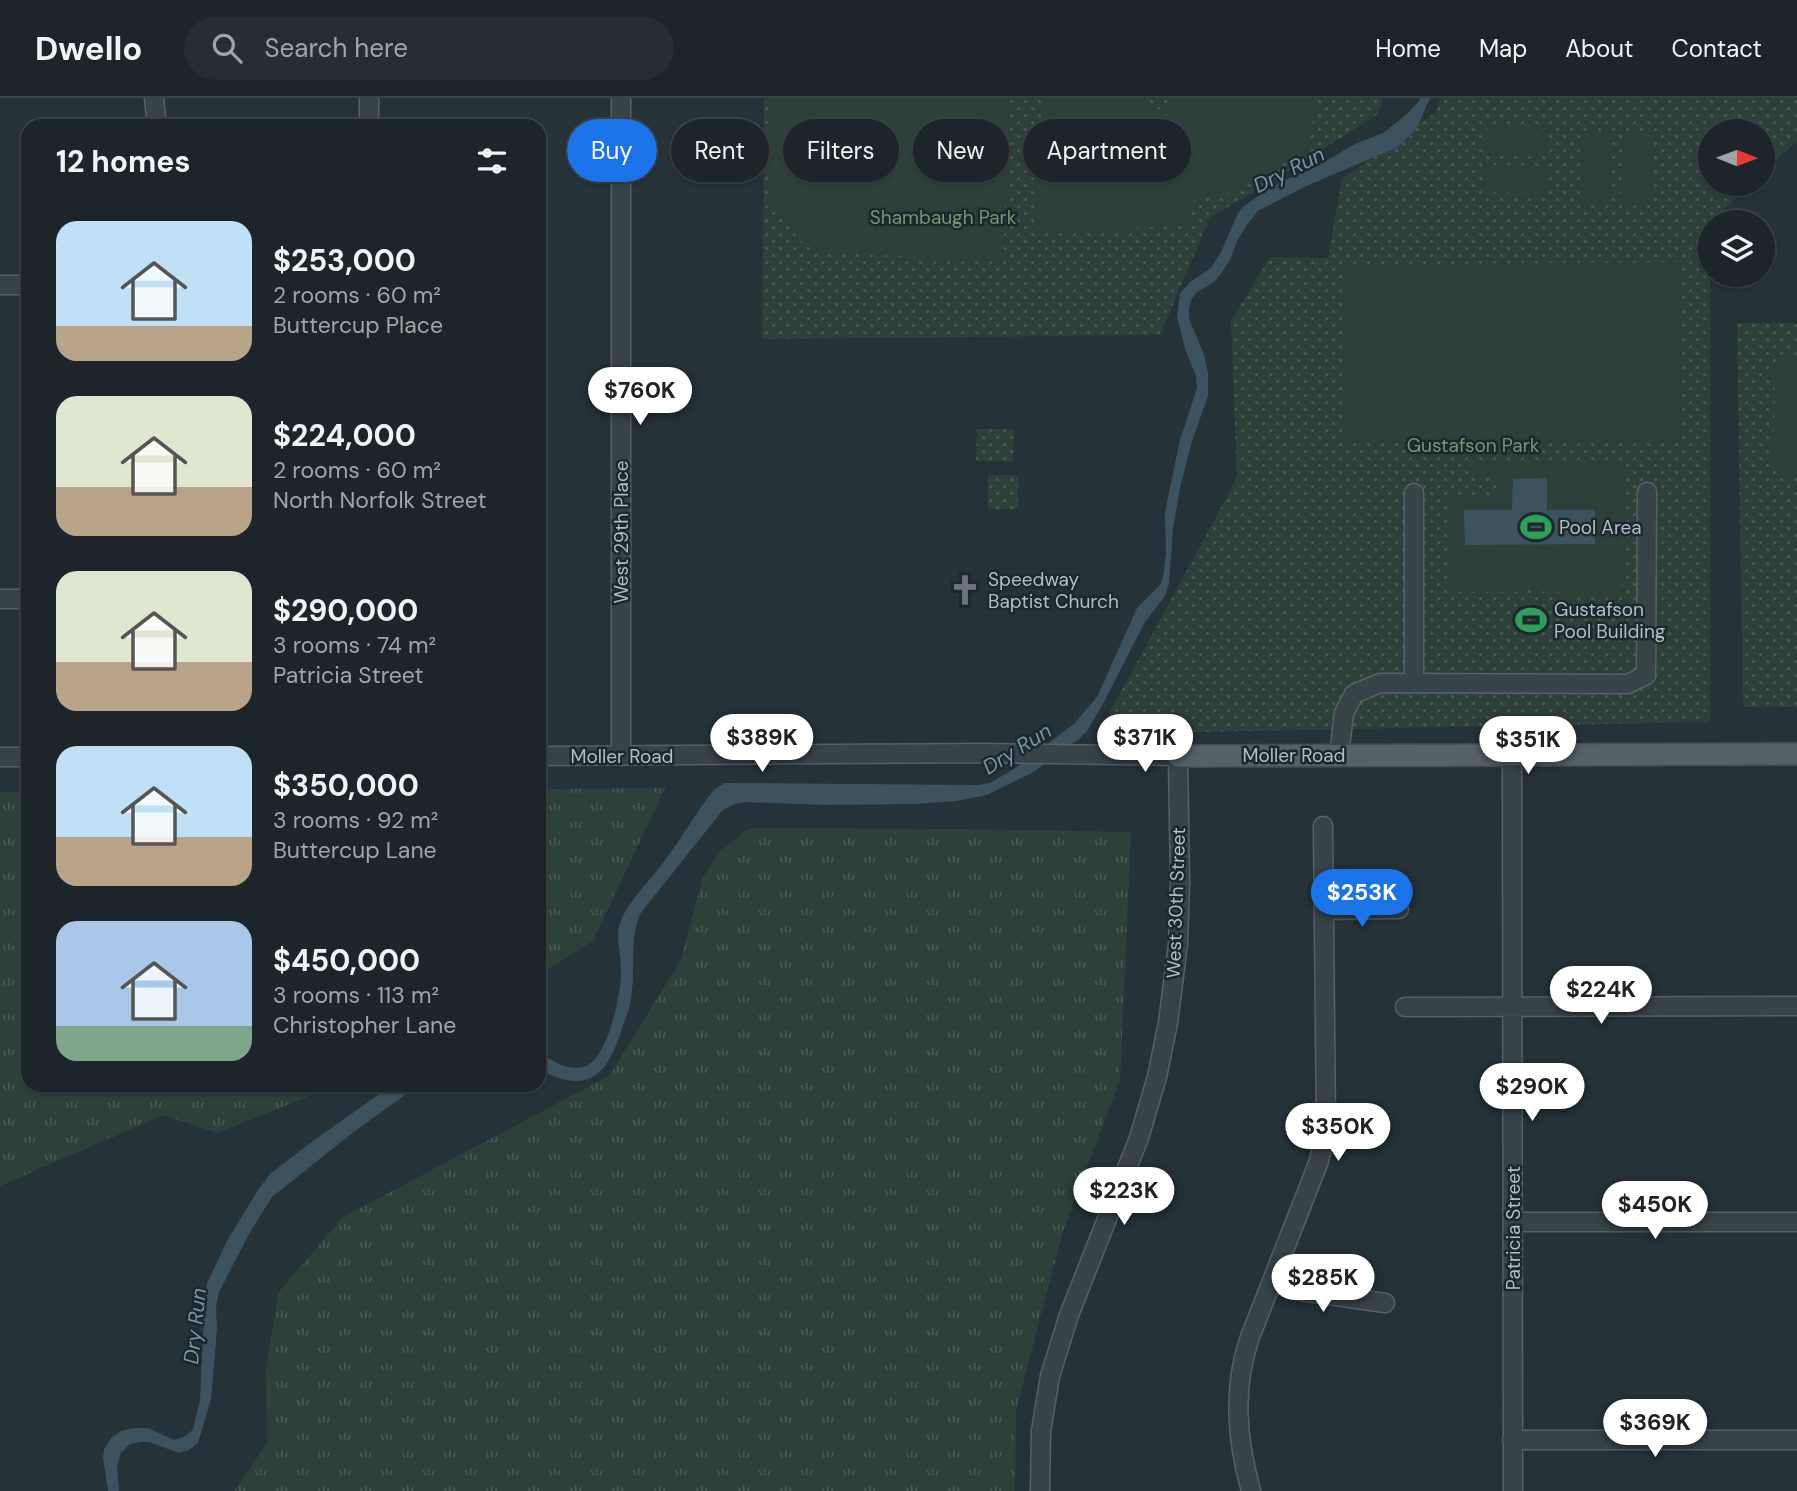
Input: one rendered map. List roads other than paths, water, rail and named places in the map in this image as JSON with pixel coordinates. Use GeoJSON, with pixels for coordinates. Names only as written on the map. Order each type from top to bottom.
{"type":"FeatureCollection","features":[{"type":"Feature","properties":{"kind":"main road","name":"Moller Road"},"geometry":{"type":"LineString","coordinates":[[1178,756],[1797,754]]}},
{"type":"Feature","properties":{"kind":"street"},"geometry":{"type":"LineString","coordinates":[[154,98],[156,119]]}},
{"type":"Feature","properties":{"kind":"street"},"geometry":{"type":"LineString","coordinates":[[369,98],[369,119]]}},
{"type":"Feature","properties":{"kind":"street","name":"West 29th Place"},"geometry":{"type":"LineString","coordinates":[[621,98],[621,756]]}},
{"type":"Feature","properties":{"kind":"street"},"geometry":{"type":"LineString","coordinates":[[0,285],[21,285]]}},
{"type":"Feature","properties":{"kind":"street"},"geometry":{"type":"LineString","coordinates":[[1339,755],[1344,713],[1354,694],[1380,683],[1628,684],[1646,675],[1647,492]]}},
{"type":"Feature","properties":{"kind":"street"},"geometry":{"type":"LineString","coordinates":[[1414,683],[1415,493]]}},
{"type":"Feature","properties":{"kind":"street"},"geometry":{"type":"LineString","coordinates":[[0,599],[21,599]]}},
{"type":"Feature","properties":{"kind":"street","name":"Moller Road"},"geometry":{"type":"LineString","coordinates":[[546,756],[1087,753],[1178,756]]}},
{"type":"Feature","properties":{"kind":"street","name":"Patricia Street"},"geometry":{"type":"LineString","coordinates":[[1512,755],[1513,1491]]}},
{"type":"Feature","properties":{"kind":"street","name":"West 30th Street"},"geometry":{"type":"LineString","coordinates":[[1040,1491],[1041,1431],[1050,1376],[1065,1326],[1139,1138],[1157,1077],[1168,1023],[1178,944],[1178,756]]}},
{"type":"Feature","properties":{"kind":"street"},"geometry":{"type":"LineString","coordinates":[[0,757],[21,757]]}},
{"type":"Feature","properties":{"kind":"street"},"geometry":{"type":"LineString","coordinates":[[1251,1491],[1239,1439],[1239,1384],[1248,1345],[1319,1161],[1326,1126],[1323,826]]}},
{"type":"Feature","properties":{"kind":"street"},"geometry":{"type":"LineString","coordinates":[[1325,910],[1399,909]]}},
{"type":"Feature","properties":{"kind":"street"},"geometry":{"type":"LineString","coordinates":[[1405,1007],[1797,1006]]}},
{"type":"Feature","properties":{"kind":"street"},"geometry":{"type":"LineString","coordinates":[[1513,1222],[1797,1222]]}},
{"type":"Feature","properties":{"kind":"street"},"geometry":{"type":"LineString","coordinates":[[1272,1281],[1301,1291],[1385,1303]]}},
{"type":"Feature","properties":{"kind":"street"},"geometry":{"type":"LineString","coordinates":[[1513,1440],[1797,1440]]}},
{"type":"Feature","properties":{"kind":"water","name":"Dry Run"},"geometry":{"type":"Polygon","coordinates":[[[1420,98],[1430,98],[1417,128],[1398,147],[1304,187],[1258,211],[1238,239],[1222,272],[1191,300],[1189,319],[1204,354],[1208,373],[1208,396],[1192,441],[1180,488],[1173,529],[1169,584],[1165,596],[1145,622],[1087,731],[1032,773],[987,795],[957,801],[916,804],[747,802],[734,804],[722,811],[640,914],[635,935],[630,1006],[617,1042],[604,1067],[595,1076],[584,1080],[572,1081],[546,1072],[546,1056],[560,1064],[577,1068],[592,1062],[599,1053],[611,1026],[619,995],[621,966],[618,933],[621,920],[629,905],[669,855],[707,799],[724,783],[990,783],[1014,769],[1074,724],[1097,697],[1137,608],[1160,585],[1163,577],[1166,554],[1165,513],[1180,440],[1197,388],[1196,376],[1186,352],[1177,317],[1180,293],[1190,282],[1211,268],[1244,206],[1283,181],[1321,164],[1355,144],[1383,133],[1420,98]]]}},
{"type":"Feature","properties":{"kind":"water"},"geometry":{"type":"Polygon","coordinates":[[[1547,478],[1547,510],[1595,510],[1595,544],[1465,545],[1464,510],[1512,510],[1513,479],[1547,478]]]}},
{"type":"Feature","properties":{"kind":"water","name":"Dry Run"},"geometry":{"type":"Polygon","coordinates":[[[382,1092],[409,1092],[272,1197],[250,1232],[219,1292],[211,1399],[198,1443],[179,1453],[149,1442],[130,1444],[121,1453],[117,1466],[119,1491],[108,1491],[103,1458],[104,1449],[111,1438],[121,1431],[148,1428],[174,1440],[193,1430],[200,1400],[207,1283],[228,1239],[258,1190],[270,1174],[382,1092]]]}},
{"type":"Feature","properties":{"kind":"place","name":"Pool Area"},"geometry":{"type":"Point","coordinates":[1536,527]}},
{"type":"Feature","properties":{"kind":"place","name":"Speedway Baptist Church"},"geometry":{"type":"Point","coordinates":[965,590]}},
{"type":"Feature","properties":{"kind":"place","name":"Gustafson Pool Building"},"geometry":{"type":"Point","coordinates":[1531,620]}},
{"type":"Feature","properties":{"kind":"park label","name":"Shambaugh Park"},"geometry":{"type":"Point","coordinates":[943,217]}},
{"type":"Feature","properties":{"kind":"park label","name":"Gustafson Park"},"geometry":{"type":"Point","coordinates":[1473,445]}}]}
